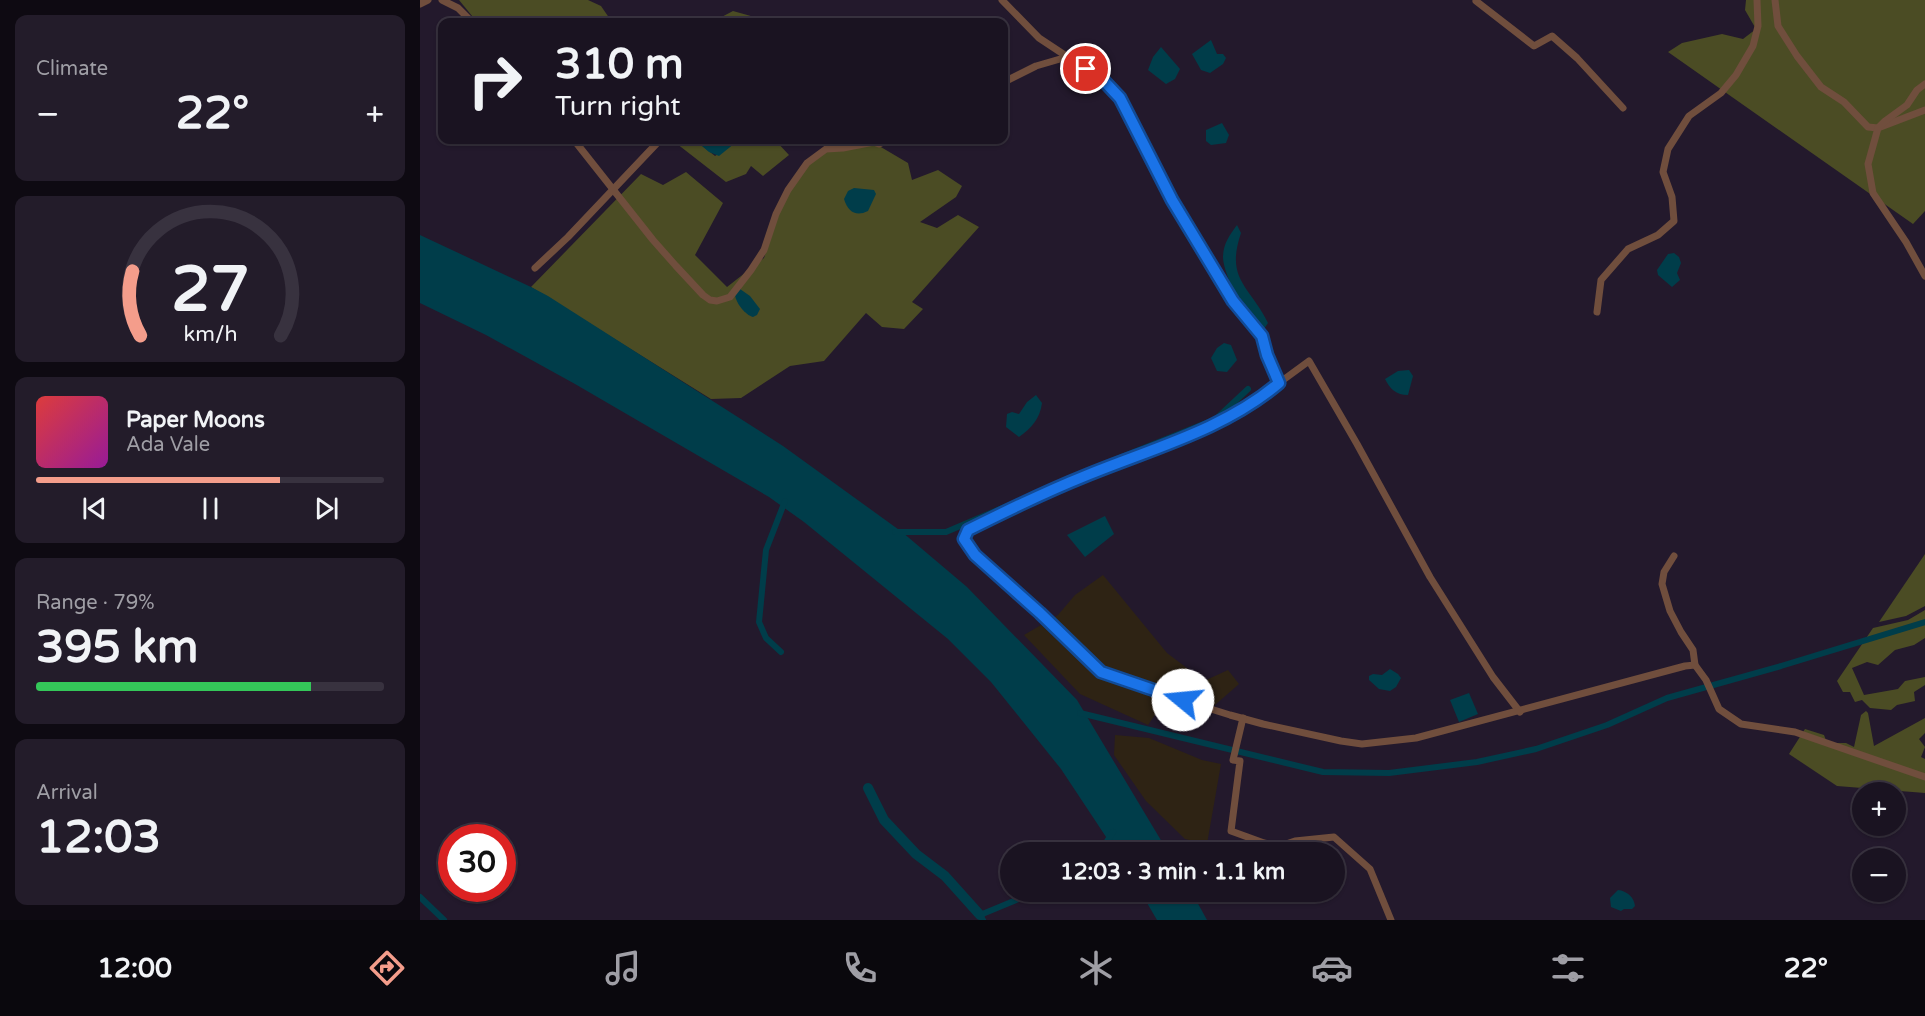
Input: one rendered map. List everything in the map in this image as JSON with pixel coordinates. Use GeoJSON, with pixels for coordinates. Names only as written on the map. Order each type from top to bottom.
{"type":"FeatureCollection","features":[{"type":"Feature","properties":{"kind":"street"},"geometry":{"type":"LineString","coordinates":[[420,4],[428,0]]}},
{"type":"Feature","properties":{"kind":"street"},"geometry":{"type":"LineString","coordinates":[[442,0],[458,8],[468,18]]}},
{"type":"Feature","properties":{"kind":"street"},"geometry":{"type":"LineString","coordinates":[[1002,0],[1039,38],[1104,81],[1120,98],[1172,200],[1233,301],[1262,336],[1279,383]]}},
{"type":"Feature","properties":{"kind":"street"},"geometry":{"type":"LineString","coordinates":[[1597,312],[1600,280],[1628,249],[1658,235],[1674,221],[1672,197],[1663,172],[1668,149],[1689,116],[1721,93],[1736,75],[1753,46],[1758,26],[1756,0]]}},
{"type":"Feature","properties":{"kind":"street"},"geometry":{"type":"LineString","coordinates":[[1775,0],[1778,26],[1797,57],[1821,87],[1844,102],[1868,127],[1878,129],[1925,110]]}},
{"type":"Feature","properties":{"kind":"street"},"geometry":{"type":"LineString","coordinates":[[1476,1],[1534,46],[1552,36],[1623,108]]}},
{"type":"Feature","properties":{"kind":"street"},"geometry":{"type":"LineString","coordinates":[[1008,80],[1036,66],[1067,57]]}},
{"type":"Feature","properties":{"kind":"street"},"geometry":{"type":"LineString","coordinates":[[1925,84],[1917,90],[1907,105],[1885,120],[1878,129],[1868,164],[1873,193],[1906,242],[1925,276]]}},
{"type":"Feature","properties":{"kind":"street"},"geometry":{"type":"LineString","coordinates":[[577,144],[653,240],[703,295],[710,300],[722,301],[730,297],[740,285],[764,250],[776,214],[788,190],[807,163],[826,148],[864,144]]}},
{"type":"Feature","properties":{"kind":"street"},"geometry":{"type":"LineString","coordinates":[[535,268],[568,237],[656,144]]}},
{"type":"Feature","properties":{"kind":"street"},"geometry":{"type":"LineString","coordinates":[[1520,712],[1493,677],[1430,577],[1309,361],[1237,412],[1128,461],[1086,475],[1037,496],[968,530],[964,535],[967,545],[975,555],[1048,619],[1101,672],[1147,689],[1243,718],[1362,744],[1416,738],[1520,712],[1685,666],[1695,665]]}},
{"type":"Feature","properties":{"kind":"street"},"geometry":{"type":"LineString","coordinates":[[1674,556],[1664,572],[1662,584],[1670,610],[1693,650],[1695,665],[1706,680],[1719,709],[1742,724],[1795,732],[1925,777]]}},
{"type":"Feature","properties":{"kind":"street"},"geometry":{"type":"LineString","coordinates":[[1243,718],[1233,760],[1240,761],[1231,831],[1264,843],[1280,846],[1334,837],[1370,869],[1391,920]]}},
{"type":"Feature","properties":{"kind":"shaded area"},"geometry":{"type":"Polygon","coordinates":[[[459,0],[588,0],[601,6],[609,18],[474,18],[459,0]]]}},
{"type":"Feature","properties":{"kind":"shaded area"},"geometry":{"type":"Polygon","coordinates":[[[1746,0],[1925,0],[1925,211],[1913,224],[1668,52],[1682,43],[1722,34],[1743,39],[1756,29],[1745,10],[1746,0]]]}},
{"type":"Feature","properties":{"kind":"shaded area"},"geometry":{"type":"Polygon","coordinates":[[[733,11],[758,18],[720,18],[733,11]]]}},
{"type":"Feature","properties":{"kind":"shaded area"},"geometry":{"type":"Polygon","coordinates":[[[677,144],[700,144],[715,156],[733,144],[779,144],[789,155],[763,176],[751,166],[746,174],[726,182],[677,144]]]}},
{"type":"Feature","properties":{"kind":"shaded area"},"geometry":{"type":"Polygon","coordinates":[[[831,144],[876,144],[908,163],[912,180],[938,170],[962,186],[956,197],[920,222],[937,228],[958,215],[979,227],[912,302],[923,309],[904,329],[882,327],[866,313],[824,361],[790,366],[741,398],[711,399],[531,287],[641,174],[663,185],[686,172],[723,203],[695,255],[727,287],[764,258],[781,204],[808,164],[831,144]]]}},
{"type":"Feature","properties":{"kind":"shaded area"},"geometry":{"type":"Polygon","coordinates":[[[1925,554],[1925,606],[1906,616],[1879,622],[1925,554]]]}},
{"type":"Feature","properties":{"kind":"shaded area"},"geometry":{"type":"Polygon","coordinates":[[[1103,575],[1167,653],[1204,681],[1228,670],[1239,684],[1207,712],[1183,704],[1163,703],[1148,725],[1080,694],[1024,635],[1058,615],[1075,595],[1103,575]]]}},
{"type":"Feature","properties":{"kind":"shaded area"},"geometry":{"type":"Polygon","coordinates":[[[1925,610],[1925,638],[1914,645],[1895,650],[1878,665],[1867,662],[1852,668],[1864,695],[1898,689],[1905,681],[1925,677],[1925,685],[1914,692],[1915,701],[1897,705],[1891,710],[1870,708],[1862,700],[1855,702],[1850,692],[1843,692],[1837,681],[1873,628],[1908,620],[1925,610]]]}},
{"type":"Feature","properties":{"kind":"shaded area"},"geometry":{"type":"Polygon","coordinates":[[[1866,711],[1868,713],[1874,746],[1925,718],[1925,733],[1919,739],[1925,747],[1921,757],[1925,759],[1925,793],[1906,791],[1906,782],[1852,782],[1852,787],[1837,786],[1789,754],[1805,729],[1824,735],[1827,743],[1846,743],[1854,747],[1861,715],[1866,711]]]}},
{"type":"Feature","properties":{"kind":"shaded area"},"geometry":{"type":"Polygon","coordinates":[[[1115,735],[1149,738],[1202,760],[1221,764],[1207,842],[1185,839],[1146,801],[1114,755],[1115,735]]]}},
{"type":"Feature","properties":{"kind":"water"},"geometry":{"type":"Polygon","coordinates":[[[1211,40],[1217,54],[1223,54],[1226,58],[1223,64],[1210,73],[1201,70],[1192,54],[1211,40]]]}},
{"type":"Feature","properties":{"kind":"water"},"geometry":{"type":"Polygon","coordinates":[[[1161,47],[1180,69],[1175,79],[1166,84],[1148,70],[1153,57],[1161,47]]]}},
{"type":"Feature","properties":{"kind":"water"},"geometry":{"type":"Polygon","coordinates":[[[1222,123],[1229,135],[1226,143],[1211,145],[1206,141],[1206,130],[1222,123]]]}},
{"type":"Feature","properties":{"kind":"water"},"geometry":{"type":"Polygon","coordinates":[[[700,144],[734,144],[719,156],[709,152],[700,144]]]}},
{"type":"Feature","properties":{"kind":"water"},"geometry":{"type":"Polygon","coordinates":[[[854,188],[874,190],[876,194],[868,211],[864,213],[853,212],[844,199],[848,191],[854,188]]]}},
{"type":"Feature","properties":{"kind":"water"},"geometry":{"type":"Polygon","coordinates":[[[1237,225],[1241,233],[1236,262],[1238,272],[1268,323],[1264,329],[1251,318],[1244,308],[1232,287],[1224,266],[1225,244],[1237,225]]]}},
{"type":"Feature","properties":{"kind":"water"},"geometry":{"type":"Polygon","coordinates":[[[420,235],[548,296],[783,446],[902,532],[967,587],[1077,700],[1162,842],[1109,842],[1061,769],[991,682],[948,639],[804,522],[769,497],[575,384],[486,335],[420,303],[420,235]]]}},
{"type":"Feature","properties":{"kind":"water"},"geometry":{"type":"Polygon","coordinates":[[[1674,253],[1679,257],[1681,263],[1677,273],[1680,280],[1672,287],[1658,275],[1657,270],[1668,254],[1674,253]]]}},
{"type":"Feature","properties":{"kind":"water"},"geometry":{"type":"Polygon","coordinates":[[[740,289],[750,296],[760,309],[757,315],[750,316],[739,305],[735,295],[740,289]]]}},
{"type":"Feature","properties":{"kind":"water"},"geometry":{"type":"Polygon","coordinates":[[[1224,343],[1231,345],[1237,360],[1227,372],[1217,371],[1211,358],[1217,348],[1224,343]]]}},
{"type":"Feature","properties":{"kind":"water"},"geometry":{"type":"Polygon","coordinates":[[[1409,370],[1413,376],[1408,395],[1394,391],[1385,379],[1398,371],[1409,370]]]}},
{"type":"Feature","properties":{"kind":"water"},"geometry":{"type":"Polygon","coordinates":[[[1036,395],[1042,403],[1037,418],[1019,437],[1006,427],[1007,414],[1012,412],[1019,414],[1027,402],[1036,395]]]}},
{"type":"Feature","properties":{"kind":"water"},"geometry":{"type":"Polygon","coordinates":[[[1105,516],[1114,534],[1085,557],[1067,535],[1105,516]]]}},
{"type":"Feature","properties":{"kind":"water"},"geometry":{"type":"Polygon","coordinates":[[[1390,669],[1401,678],[1396,687],[1390,691],[1379,689],[1369,680],[1369,676],[1382,675],[1390,669]]]}},
{"type":"Feature","properties":{"kind":"water"},"geometry":{"type":"Polygon","coordinates":[[[1469,693],[1478,714],[1459,722],[1450,700],[1469,693]]]}},
{"type":"Feature","properties":{"kind":"water"},"geometry":{"type":"Polygon","coordinates":[[[1618,890],[1632,897],[1635,906],[1632,909],[1621,911],[1611,907],[1610,898],[1618,890]]]}},
{"type":"Feature","properties":{"kind":"water"},"geometry":{"type":"Polygon","coordinates":[[[1146,902],[1197,902],[1207,920],[1157,920],[1146,902]]]}},
{"type":"Feature","properties":{"kind":"waterway"},"geometry":{"type":"LineString","coordinates":[[1089,470],[1216,419],[1248,389]]}},
{"type":"Feature","properties":{"kind":"waterway"},"geometry":{"type":"LineString","coordinates":[[895,532],[946,532],[1075,477]]}},
{"type":"Feature","properties":{"kind":"waterway"},"geometry":{"type":"LineString","coordinates":[[781,652],[766,638],[759,622],[766,550],[785,501]]}},
{"type":"Feature","properties":{"kind":"waterway"},"geometry":{"type":"LineString","coordinates":[[1080,713],[1323,772],[1389,773],[1477,762],[1536,749],[1607,725],[1667,698],[1925,622]]}},
{"type":"Feature","properties":{"kind":"waterway"},"geometry":{"type":"LineString","coordinates":[[868,788],[884,820],[916,854],[945,876],[980,915]]}},
{"type":"Feature","properties":{"kind":"waterway"},"geometry":{"type":"LineString","coordinates":[[1106,842],[1113,832]]}},
{"type":"Feature","properties":{"kind":"waterway"},"geometry":{"type":"LineString","coordinates":[[420,897],[444,920]]}},
{"type":"Feature","properties":{"kind":"waterway"},"geometry":{"type":"LineString","coordinates":[[983,920],[980,915],[1011,902]]}},
{"type":"Feature","properties":{"kind":"route"},"geometry":{"type":"LineString","coordinates":[[1086,69],[1104,81],[1120,98],[1172,200],[1233,301],[1262,336],[1279,383],[1237,412],[1128,461],[1086,475],[1037,496],[1013,510],[997,515],[968,530],[964,539],[975,555],[1076,646],[1101,672],[1183,700]]}}]}
